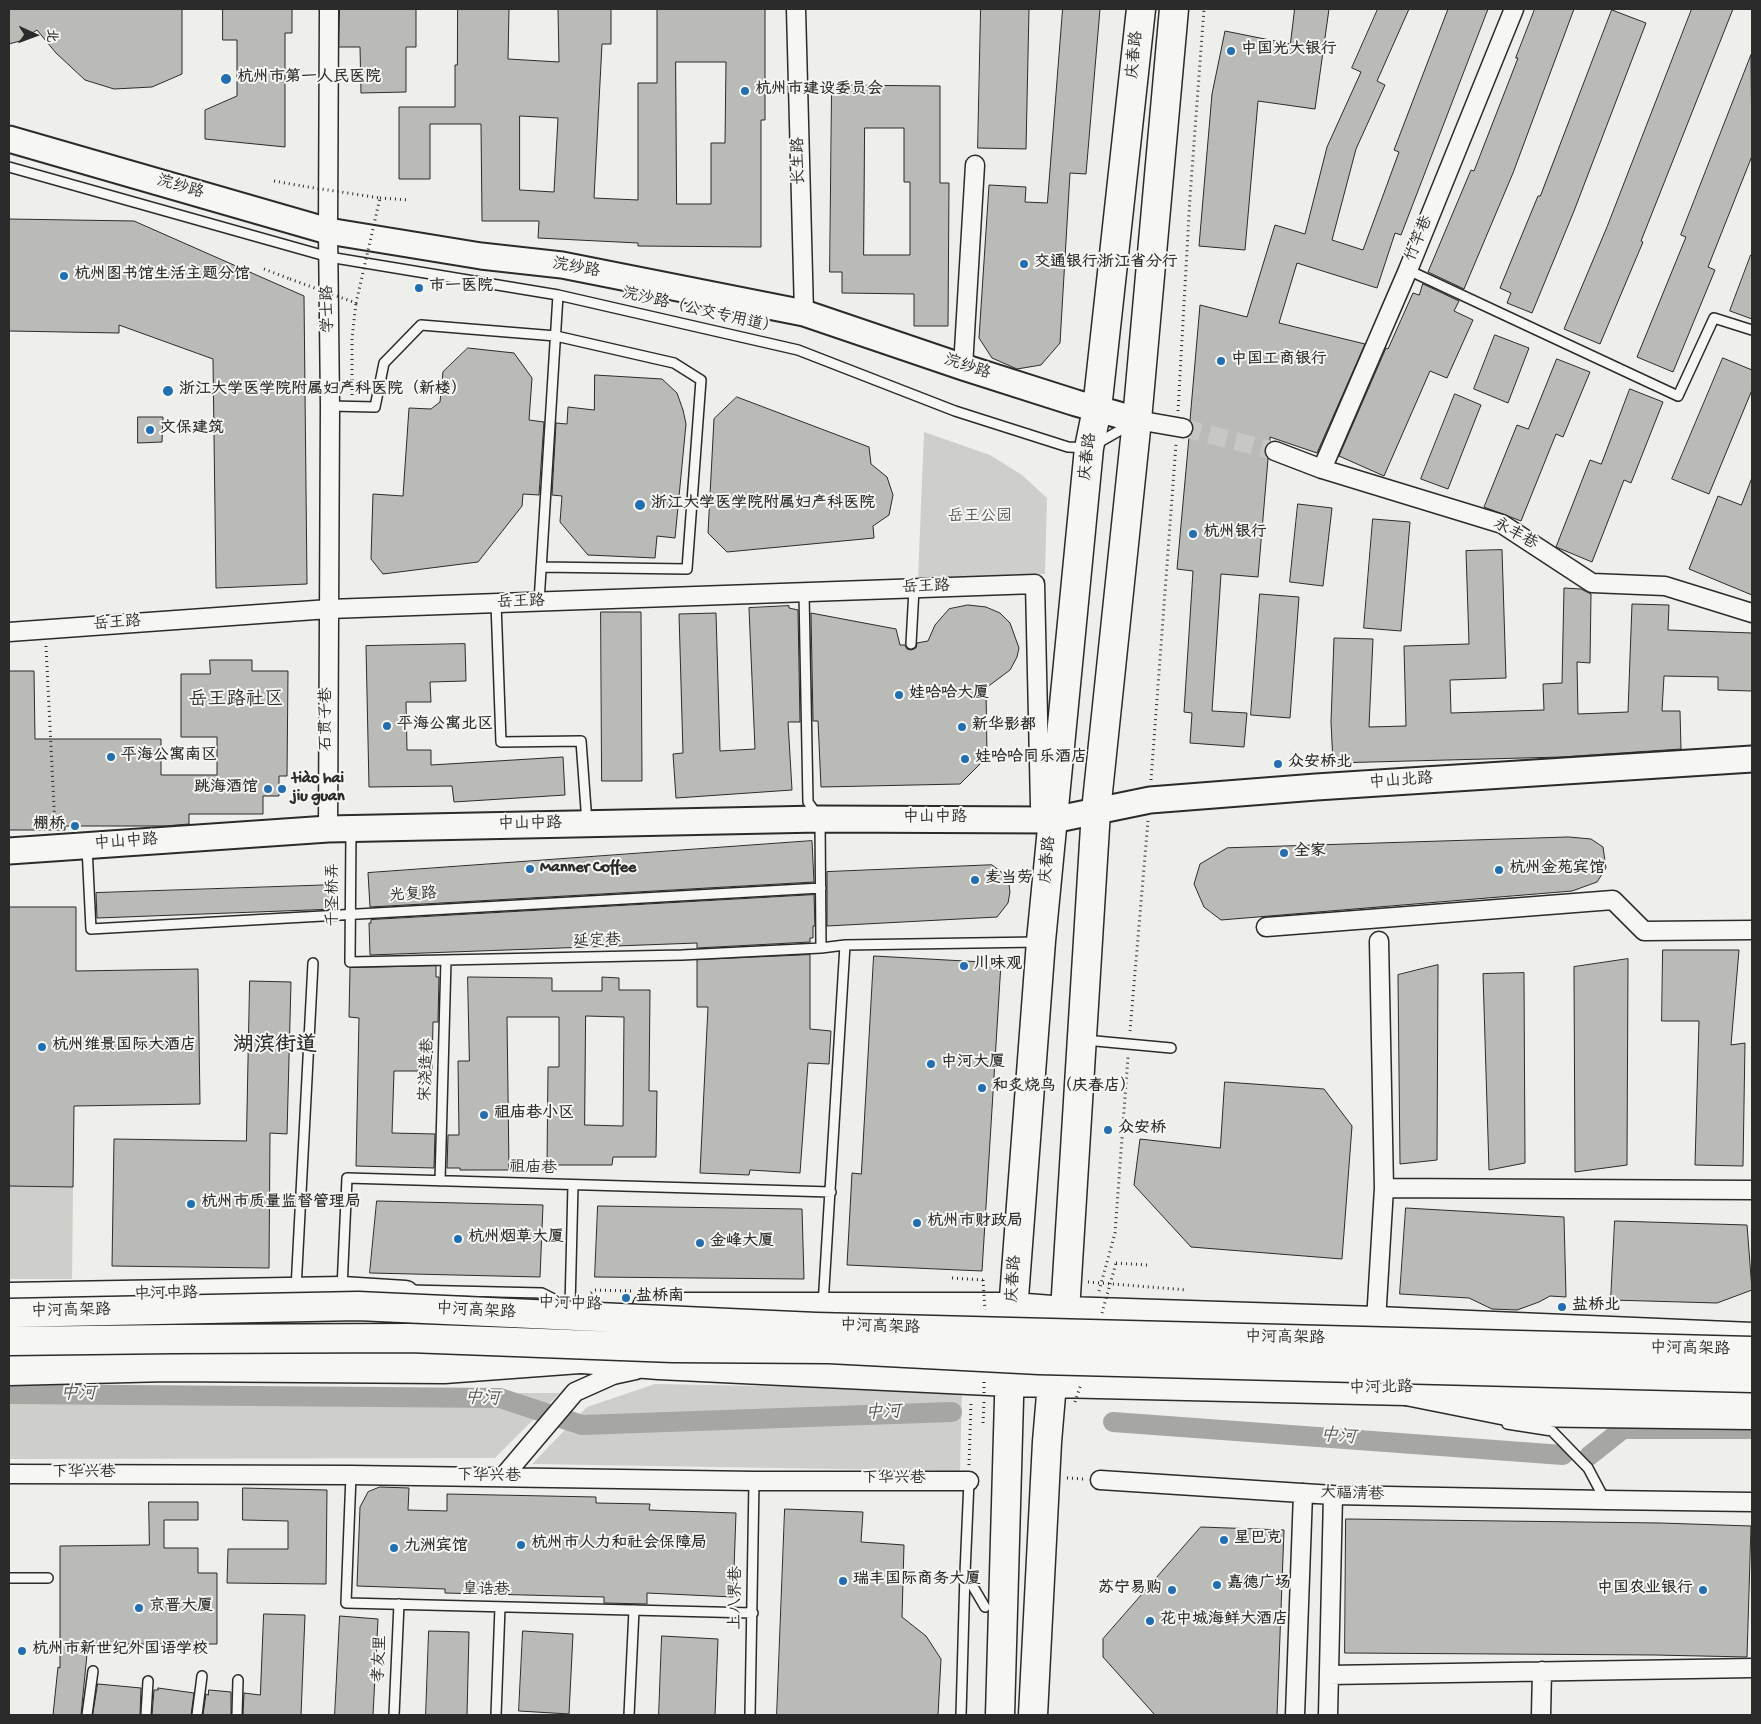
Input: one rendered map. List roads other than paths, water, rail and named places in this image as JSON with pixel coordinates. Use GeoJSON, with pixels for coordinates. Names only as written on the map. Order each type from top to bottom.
{"type":"FeatureCollection","features":[{"type":"Feature","properties":{"kind":"main road","name":"庆春路"},"geometry":{"type":"LineString","coordinates":[[1000,1715],[1017,1386],[1013,1307],[1041,941],[1089,448],[1097,409],[1142,9]]}},
{"type":"Feature","properties":{"kind":"main road","name":"庆春路"},"geometry":{"type":"LineString","coordinates":[[1032,1715],[1062,1478],[1066,1391],[1065,1311],[1096,811],[1137,420],[1174,9]]}},
{"type":"Feature","properties":{"kind":"main road","name":"浣纱路"},"geometry":{"type":"LineString","coordinates":[[9,139],[328,231],[481,256],[562,265],[804,313],[963,367],[1137,420]]}},
{"type":"Feature","properties":{"kind":"main road","name":"中山北路"},"geometry":{"type":"LineString","coordinates":[[1053,820],[1150,800],[1752,759]]}},
{"type":"Feature","properties":{"kind":"main road","name":"中山中路"},"geometry":{"type":"LineString","coordinates":[[9,851],[339,829],[820,819],[1053,820]]}},
{"type":"Feature","properties":{"kind":"main road","name":"中河中路"},"geometry":{"type":"LineString","coordinates":[[9,1297],[342,1291],[570,1307],[1013,1307]]}},
{"type":"Feature","properties":{"kind":"main road","name":"中河高架路"},"geometry":{"type":"LineString","coordinates":[[9,1313],[358,1306],[816,1327],[1752,1352]]}},
{"type":"Feature","properties":{"kind":"main road"},"geometry":{"type":"LineString","coordinates":[[1013,1307],[1065,1311],[1376,1321],[1752,1337]]}},
{"type":"Feature","properties":{"kind":"main road","name":"中河高架路"},"geometry":{"type":"LineString","coordinates":[[9,1341],[173,1338],[409,1338],[673,1348],[829,1349],[1039,1360],[1752,1378]]}},
{"type":"Feature","properties":{"kind":"main road"},"geometry":{"type":"LineString","coordinates":[[9,1356],[173,1353],[435,1353],[593,1358],[659,1365],[981,1386],[1017,1386]]}},
{"type":"Feature","properties":{"kind":"main road"},"geometry":{"type":"LineString","coordinates":[[9,1370],[168,1367],[444,1369],[593,1358]]}},
{"type":"Feature","properties":{"kind":"main road","name":"中河北路"},"geometry":{"type":"LineString","coordinates":[[1017,1386],[1066,1391],[1395,1391],[1447,1383],[1752,1396]]}},
{"type":"Feature","properties":{"kind":"main road"},"geometry":{"type":"LineString","coordinates":[[1395,1391],[1504,1417],[1752,1415]]}},
{"type":"Feature","properties":{"kind":"street","name":"学士路"},"geometry":{"type":"LineString","coordinates":[[329,9],[329,609]]}},
{"type":"Feature","properties":{"kind":"street","name":"长生路"},"geometry":{"type":"LineString","coordinates":[[796,9],[804,313]]}},
{"type":"Feature","properties":{"kind":"street","name":"竹竿巷"},"geometry":{"type":"LineString","coordinates":[[1322,469],[1408,270],[1514,9]]}},
{"type":"Feature","properties":{"kind":"street"},"geometry":{"type":"LineString","coordinates":[[963,367],[975,165]]}},
{"type":"Feature","properties":{"kind":"street"},"geometry":{"type":"LineString","coordinates":[[1137,420],[1180,428]]}},
{"type":"Feature","properties":{"kind":"street","name":"永丰巷"},"geometry":{"type":"LineString","coordinates":[[1275,451],[1322,469],[1502,524],[1592,583],[1665,586],[1752,613]]}},
{"type":"Feature","properties":{"kind":"street","name":"岳王路"},"geometry":{"type":"LineString","coordinates":[[9,632],[329,609],[1035,584],[1040,806],[1053,820]]}},
{"type":"Feature","properties":{"kind":"street","name":"石贯子巷"},"geometry":{"type":"LineString","coordinates":[[329,609],[339,829]]}},
{"type":"Feature","properties":{"kind":"street"},"geometry":{"type":"LineString","coordinates":[[1266,927],[1613,900],[1644,931],[1752,930]]}},
{"type":"Feature","properties":{"kind":"street"},"geometry":{"type":"LineString","coordinates":[[1376,1321],[1384,1188],[1379,941]]}},
{"type":"Feature","properties":{"kind":"street"},"geometry":{"type":"LineString","coordinates":[[1384,1188],[1752,1190]]}},
{"type":"Feature","properties":{"kind":"street"},"geometry":{"type":"LineString","coordinates":[[503,1477],[574,1392],[613,1375],[659,1365]]}},
{"type":"Feature","properties":{"kind":"street","name":"下华兴巷"},"geometry":{"type":"LineString","coordinates":[[9,1474],[351,1475],[754,1481],[969,1481]]}},
{"type":"Feature","properties":{"kind":"street","name":"大福清巷"},"geometry":{"type":"LineString","coordinates":[[1100,1480],[1303,1493],[1752,1502]]}},
{"type":"Feature","properties":{"kind":"street"},"geometry":{"type":"LineString","coordinates":[[1295,1715],[1303,1493]]}},
{"type":"Feature","properties":{"kind":"street"},"geometry":{"type":"LineString","coordinates":[[1328,1715],[1333,1494]]}},
{"type":"Feature","properties":{"kind":"street"},"geometry":{"type":"LineString","coordinates":[[1329,1675],[1752,1668]]}},
{"type":"Feature","properties":{"kind":"street"},"geometry":{"type":"LineString","coordinates":[[1541,1715],[1542,1671]]}},
{"type":"Feature","properties":{"kind":"lane","name":"浣沙路（公交专用道）"},"geometry":{"type":"LineString","coordinates":[[9,167],[328,257],[558,295],[798,350],[955,411],[1068,447],[1089,448]]}},
{"type":"Feature","properties":{"kind":"lane"},"geometry":{"type":"LineString","coordinates":[[1408,270],[1678,396],[1714,318],[1752,330]]}},
{"type":"Feature","properties":{"kind":"lane"},"geometry":{"type":"LineString","coordinates":[[539,602],[558,295]]}},
{"type":"Feature","properties":{"kind":"lane"},"geometry":{"type":"LineString","coordinates":[[330,406],[375,407],[384,363],[421,325],[556,336],[674,362],[700,380],[687,569],[541,567]]}},
{"type":"Feature","properties":{"kind":"lane"},"geometry":{"type":"LineString","coordinates":[[1089,448],[1137,420]]}},
{"type":"Feature","properties":{"kind":"lane"},"geometry":{"type":"LineString","coordinates":[[911,644],[914,589]]}},
{"type":"Feature","properties":{"kind":"lane"},"geometry":{"type":"LineString","coordinates":[[804,593],[808,802],[820,819],[821,948]]}},
{"type":"Feature","properties":{"kind":"lane"},"geometry":{"type":"LineString","coordinates":[[496,604],[501,742],[582,741],[587,823]]}},
{"type":"Feature","properties":{"kind":"lane","name":"千圣桥弄"},"geometry":{"type":"LineString","coordinates":[[339,829],[350,914],[350,962]]}},
{"type":"Feature","properties":{"kind":"lane","name":"光复路"},"geometry":{"type":"LineString","coordinates":[[87,846],[92,929],[821,888]]}},
{"type":"Feature","properties":{"kind":"lane","name":"延定巷"},"geometry":{"type":"LineString","coordinates":[[350,962],[682,955],[821,948],[844,944],[1024,943],[1041,941]]}},
{"type":"Feature","properties":{"kind":"lane"},"geometry":{"type":"LineString","coordinates":[[823,1308],[844,944]]}},
{"type":"Feature","properties":{"kind":"lane","name":"宋浇造巷"},"geometry":{"type":"LineString","coordinates":[[440,1181],[446,960]]}},
{"type":"Feature","properties":{"kind":"lane"},"geometry":{"type":"LineString","coordinates":[[296,1292],[313,963]]}},
{"type":"Feature","properties":{"kind":"lane"},"geometry":{"type":"LineString","coordinates":[[1082,1040],[1171,1048]]}},
{"type":"Feature","properties":{"kind":"lane","name":"祖庙巷"},"geometry":{"type":"LineString","coordinates":[[342,1291],[347,1178],[831,1192]]}},
{"type":"Feature","properties":{"kind":"lane"},"geometry":{"type":"LineString","coordinates":[[570,1307],[573,1185]]}},
{"type":"Feature","properties":{"kind":"lane"},"geometry":{"type":"LineString","coordinates":[[1395,1391],[1459,1411]]}},
{"type":"Feature","properties":{"kind":"lane"},"geometry":{"type":"LineString","coordinates":[[1504,1417],[1552,1431],[1588,1468],[1605,1500]]}},
{"type":"Feature","properties":{"kind":"lane","name":"皇诰巷"},"geometry":{"type":"LineString","coordinates":[[351,1475],[346,1603],[753,1613]]}},
{"type":"Feature","properties":{"kind":"lane","name":"上八界巷"},"geometry":{"type":"LineString","coordinates":[[750,1715],[754,1481]]}},
{"type":"Feature","properties":{"kind":"lane"},"geometry":{"type":"LineString","coordinates":[[961,1715],[969,1481]]}},
{"type":"Feature","properties":{"kind":"lane"},"geometry":{"type":"LineString","coordinates":[[1008,1715],[1014,1549]]}},
{"type":"Feature","properties":{"kind":"lane"},"geometry":{"type":"LineString","coordinates":[[965,1573],[985,1607]]}},
{"type":"Feature","properties":{"kind":"lane"},"geometry":{"type":"LineString","coordinates":[[9,1578],[48,1578]]}},
{"type":"Feature","properties":{"kind":"lane","name":"孝友里"},"geometry":{"type":"LineString","coordinates":[[394,1715],[399,1604]]}},
{"type":"Feature","properties":{"kind":"lane"},"geometry":{"type":"LineString","coordinates":[[496,1715],[500,1607]]}},
{"type":"Feature","properties":{"kind":"lane"},"geometry":{"type":"LineString","coordinates":[[629,1715],[634,1610]]}},
{"type":"Feature","properties":{"kind":"lane"},"geometry":{"type":"LineString","coordinates":[[87,1715],[93,1671]]}},
{"type":"Feature","properties":{"kind":"lane"},"geometry":{"type":"LineString","coordinates":[[197,1715],[202,1676]]}},
{"type":"Feature","properties":{"kind":"lane"},"geometry":{"type":"LineString","coordinates":[[146,1715],[148,1680]]}},
{"type":"Feature","properties":{"kind":"lane"},"geometry":{"type":"LineString","coordinates":[[237,1715],[238,1680]]}},
{"type":"Feature","properties":{"kind":"waterway","name":"中河"},"geometry":{"type":"LineString","coordinates":[[9,1394],[500,1398],[582,1425],[952,1412]]}},
{"type":"Feature","properties":{"kind":"waterway","name":"中河"},"geometry":{"type":"LineString","coordinates":[[1113,1422],[1563,1455]]}},
{"type":"Feature","properties":{"kind":"waterway","name":"中河"},"geometry":{"type":"LineString","coordinates":[[1589,1456],[1623,1429],[1752,1429]]}},
{"type":"Feature","properties":{"kind":"tunnel"},"geometry":{"type":"LineString","coordinates":[[1183,428],[1275,451]]}},
{"type":"Feature","properties":{"kind":"place","name":"中国光大银行"},"geometry":{"type":"Point","coordinates":[1231,51]}},
{"type":"Feature","properties":{"kind":"place","name":"杭州市第一人民医院"},"geometry":{"type":"Point","coordinates":[226,79]}},
{"type":"Feature","properties":{"kind":"place","name":"杭州市建设委员会"},"geometry":{"type":"Point","coordinates":[745,91]}},
{"type":"Feature","properties":{"kind":"place","name":"交通银行浙江省分行"},"geometry":{"type":"Point","coordinates":[1024,264]}},
{"type":"Feature","properties":{"kind":"place","name":"杭州图书馆生活主题分馆"},"geometry":{"type":"Point","coordinates":[64,276]}},
{"type":"Feature","properties":{"kind":"place","name":"市一医院"},"geometry":{"type":"Point","coordinates":[419,288]}},
{"type":"Feature","properties":{"kind":"place","name":"中国工商银行"},"geometry":{"type":"Point","coordinates":[1221,361]}},
{"type":"Feature","properties":{"kind":"place","name":"浙江大学医学院附属妇产科医院（新楼）"},"geometry":{"type":"Point","coordinates":[168,391]}},
{"type":"Feature","properties":{"kind":"place","name":"文保建筑"},"geometry":{"type":"Point","coordinates":[150,430]}},
{"type":"Feature","properties":{"kind":"place","name":"浙江大学医学院附属妇产科医院"},"geometry":{"type":"Point","coordinates":[640,505]}},
{"type":"Feature","properties":{"kind":"place","name":"杭州银行"},"geometry":{"type":"Point","coordinates":[1193,534]}},
{"type":"Feature","properties":{"kind":"place","name":"娃哈哈大厦"},"geometry":{"type":"Point","coordinates":[899,695]}},
{"type":"Feature","properties":{"kind":"place","name":"平海公寓北区"},"geometry":{"type":"Point","coordinates":[387,726]}},
{"type":"Feature","properties":{"kind":"place","name":"新华影都"},"geometry":{"type":"Point","coordinates":[962,727]}},
{"type":"Feature","properties":{"kind":"place","name":"平海公寓南区"},"geometry":{"type":"Point","coordinates":[111,757]}},
{"type":"Feature","properties":{"kind":"place","name":"娃哈哈同乐酒店"},"geometry":{"type":"Point","coordinates":[965,759]}},
{"type":"Feature","properties":{"kind":"place","name":"众安桥北"},"geometry":{"type":"Point","coordinates":[1278,764]}},
{"type":"Feature","properties":{"kind":"place","name":"跳海酒馆"},"geometry":{"type":"Point","coordinates":[268,789]}},
{"type":"Feature","properties":{"kind":"place","name":"tiào hai jiu guan"},"geometry":{"type":"Point","coordinates":[282,789]}},
{"type":"Feature","properties":{"kind":"place","name":"棚桥"},"geometry":{"type":"Point","coordinates":[75,826]}},
{"type":"Feature","properties":{"kind":"place","name":"全家"},"geometry":{"type":"Point","coordinates":[1284,853]}},
{"type":"Feature","properties":{"kind":"place","name":"Manner Coffee"},"geometry":{"type":"Point","coordinates":[530,869]}},
{"type":"Feature","properties":{"kind":"place","name":"杭州金苑宾馆"},"geometry":{"type":"Point","coordinates":[1499,870]}},
{"type":"Feature","properties":{"kind":"place","name":"麦当劳"},"geometry":{"type":"Point","coordinates":[975,880]}},
{"type":"Feature","properties":{"kind":"place","name":"川味观"},"geometry":{"type":"Point","coordinates":[964,966]}},
{"type":"Feature","properties":{"kind":"place","name":"杭州维景国际大酒店"},"geometry":{"type":"Point","coordinates":[42,1047]}},
{"type":"Feature","properties":{"kind":"place","name":"中河大厦"},"geometry":{"type":"Point","coordinates":[931,1064]}},
{"type":"Feature","properties":{"kind":"place","name":"和炙烧鸟（庆春店）"},"geometry":{"type":"Point","coordinates":[982,1088]}},
{"type":"Feature","properties":{"kind":"place","name":"祖庙巷小区"},"geometry":{"type":"Point","coordinates":[484,1115]}},
{"type":"Feature","properties":{"kind":"place","name":"众安桥"},"geometry":{"type":"Point","coordinates":[1108,1130]}},
{"type":"Feature","properties":{"kind":"place","name":"杭州市质量监督管理局"},"geometry":{"type":"Point","coordinates":[191,1204]}},
{"type":"Feature","properties":{"kind":"place","name":"杭州市财政局"},"geometry":{"type":"Point","coordinates":[917,1223]}},
{"type":"Feature","properties":{"kind":"place","name":"杭州烟草大厦"},"geometry":{"type":"Point","coordinates":[458,1239]}},
{"type":"Feature","properties":{"kind":"place","name":"金峰大厦"},"geometry":{"type":"Point","coordinates":[700,1243]}},
{"type":"Feature","properties":{"kind":"place","name":"盐桥南"},"geometry":{"type":"Point","coordinates":[626,1298]}},
{"type":"Feature","properties":{"kind":"place","name":"盐桥北"},"geometry":{"type":"Point","coordinates":[1562,1307]}},
{"type":"Feature","properties":{"kind":"place","name":"星巴克"},"geometry":{"type":"Point","coordinates":[1224,1540]}},
{"type":"Feature","properties":{"kind":"place","name":"杭州市人力和社会保障局"},"geometry":{"type":"Point","coordinates":[521,1545]}},
{"type":"Feature","properties":{"kind":"place","name":"九洲宾馆"},"geometry":{"type":"Point","coordinates":[394,1548]}},
{"type":"Feature","properties":{"kind":"place","name":"瑞丰国际商务大厦"},"geometry":{"type":"Point","coordinates":[843,1581]}},
{"type":"Feature","properties":{"kind":"place","name":"嘉德广场"},"geometry":{"type":"Point","coordinates":[1217,1585]}},
{"type":"Feature","properties":{"kind":"place","name":"苏宁易购"},"geometry":{"type":"Point","coordinates":[1172,1590]}},
{"type":"Feature","properties":{"kind":"place","name":"中国农业银行"},"geometry":{"type":"Point","coordinates":[1703,1590]}},
{"type":"Feature","properties":{"kind":"place","name":"京晋大厦"},"geometry":{"type":"Point","coordinates":[139,1608]}},
{"type":"Feature","properties":{"kind":"place","name":"花中城海鲜大酒店"},"geometry":{"type":"Point","coordinates":[1150,1621]}},
{"type":"Feature","properties":{"kind":"place","name":"杭州市新世纪外国语学校"},"geometry":{"type":"Point","coordinates":[22,1651]}},
{"type":"Feature","properties":{"kind":"district","name":"岳王路社区"},"geometry":{"type":"Point","coordinates":[236,701]}},
{"type":"Feature","properties":{"kind":"district","name":"湖滨街道"},"geometry":{"type":"Point","coordinates":[275,1047]}},
{"type":"Feature","properties":{"kind":"park label","name":"岳王公园"},"geometry":{"type":"Point","coordinates":[980,518]}}]}
